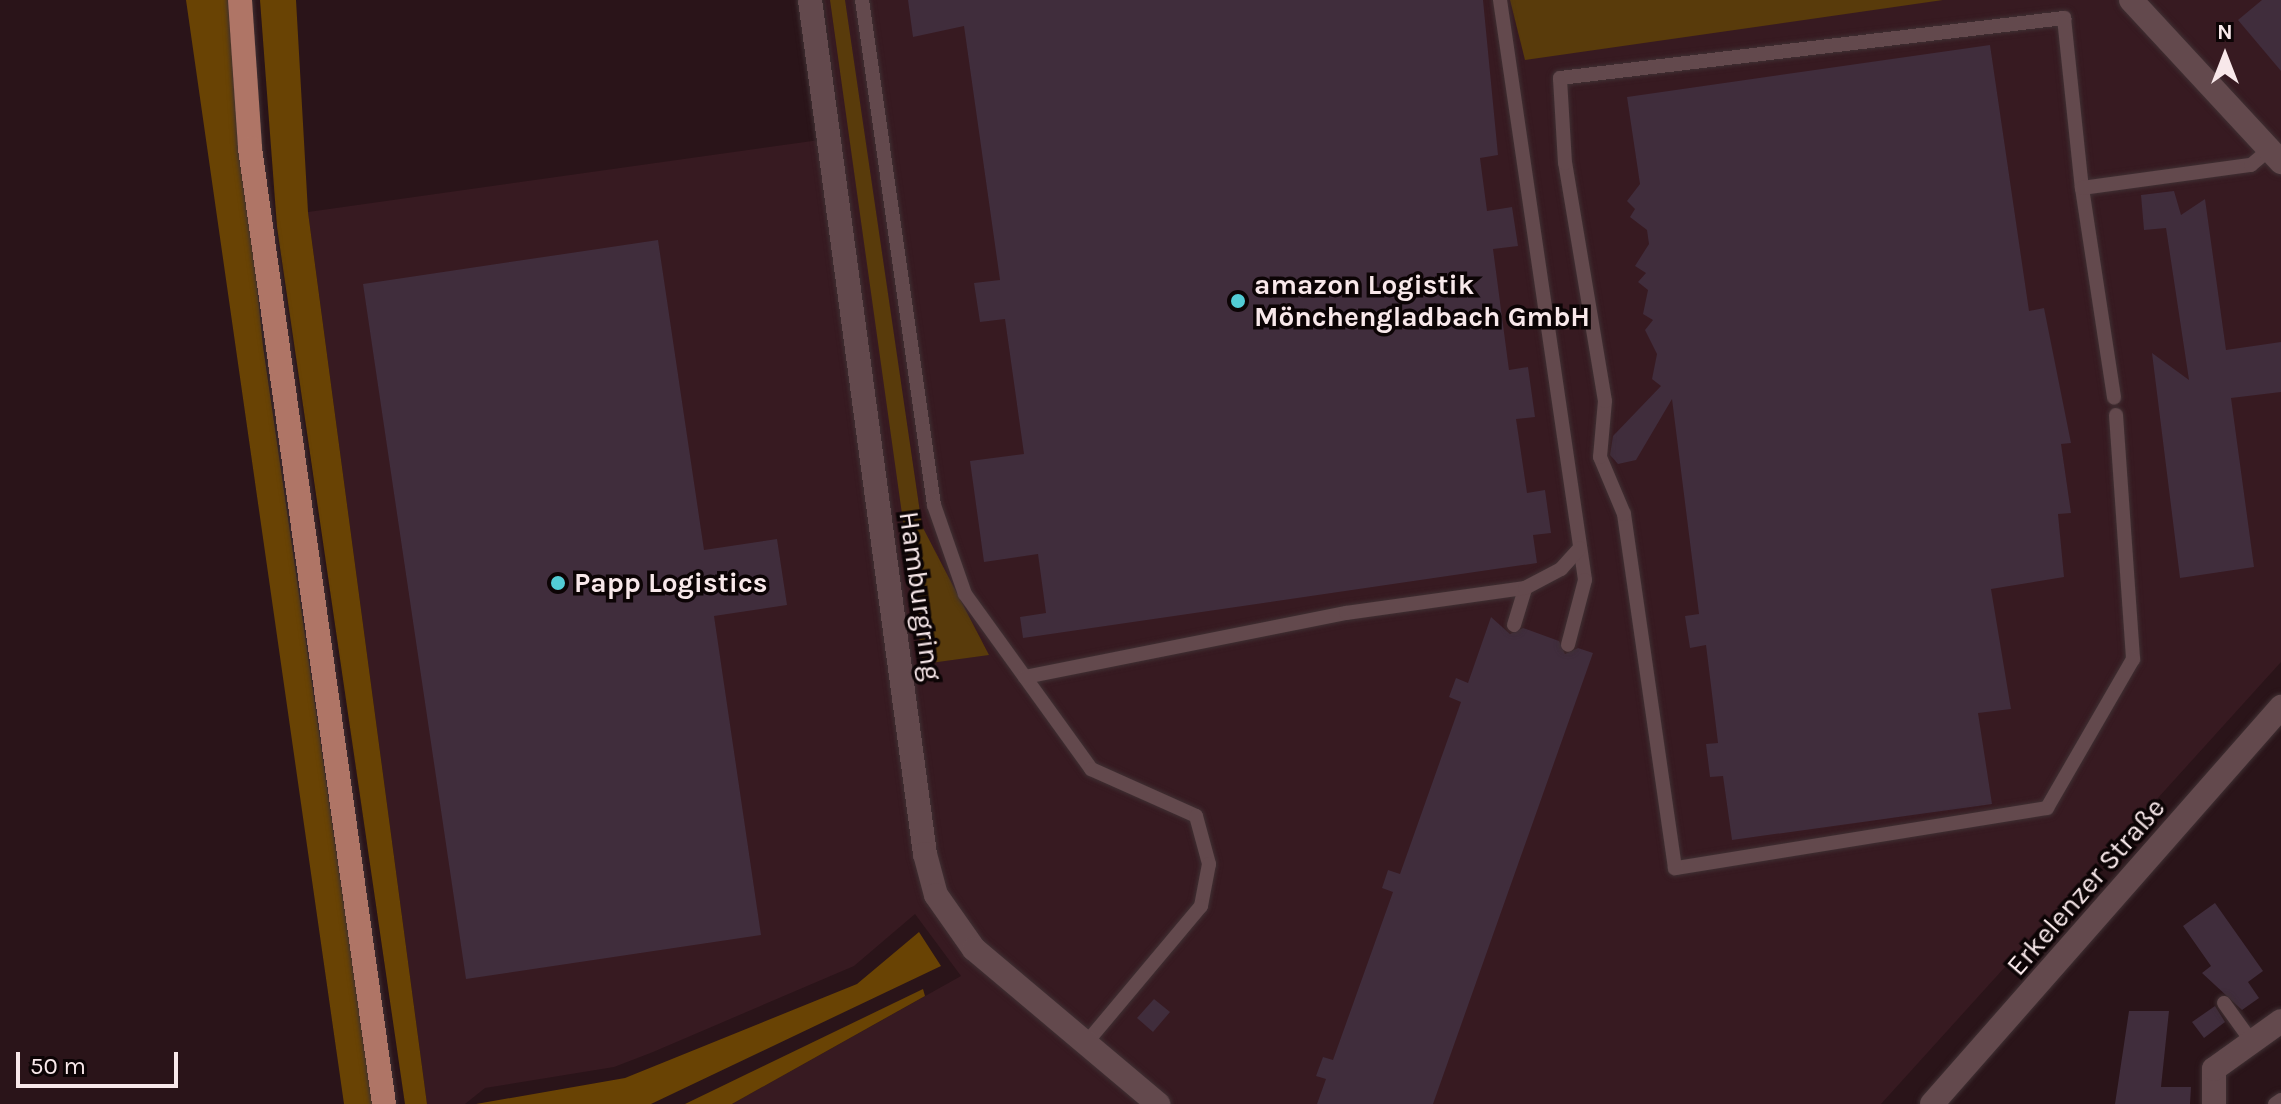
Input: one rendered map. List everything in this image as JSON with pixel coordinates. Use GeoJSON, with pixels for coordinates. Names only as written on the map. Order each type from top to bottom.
{"type":"FeatureCollection","features":[{"type":"Feature","properties":{"kind":"main road"},"geometry":{"type":"LineString","coordinates":[[240,0],[250,148],[384,1104]]}},
{"type":"Feature","properties":{"kind":"street","name":"Hamburgring"},"geometry":{"type":"LineString","coordinates":[[810,0],[925,854],[941,907],[959,934],[1158,1104]]}},
{"type":"Feature","properties":{"kind":"street"},"geometry":{"type":"LineString","coordinates":[[2131,0],[2275,156]]}},
{"type":"Feature","properties":{"kind":"street","name":"Erkelenzer Straße"},"geometry":{"type":"LineString","coordinates":[[1932,1104],[2281,707]]}},
{"type":"Feature","properties":{"kind":"street"},"geometry":{"type":"LineString","coordinates":[[2214,1104],[2214,1069],[2281,1021]]}},
{"type":"Feature","properties":{"kind":"lane"},"geometry":{"type":"LineString","coordinates":[[862,0],[934,505],[965,594],[1091,769],[1196,816],[1209,864],[1201,906],[1085,1044]]}},
{"type":"Feature","properties":{"kind":"lane"},"geometry":{"type":"LineString","coordinates":[[1500,0],[1585,580],[1568,645]]}},
{"type":"Feature","properties":{"kind":"lane"},"geometry":{"type":"LineString","coordinates":[[2114,398],[2082,188],[2064,18],[1560,78],[1565,163],[1605,401],[1600,457],[1624,514],[1675,868],[2047,808],[2133,659],[2116,415]]}},
{"type":"Feature","properties":{"kind":"lane"},"geometry":{"type":"LineString","coordinates":[[2082,188],[2251,165],[2275,156]]}},
{"type":"Feature","properties":{"kind":"lane"},"geometry":{"type":"LineString","coordinates":[[1025,677],[1346,613],[1525,588],[1561,569],[1580,548]]}},
{"type":"Feature","properties":{"kind":"lane"},"geometry":{"type":"LineString","coordinates":[[1514,625],[1525,588]]}},
{"type":"Feature","properties":{"kind":"lane"},"geometry":{"type":"LineString","coordinates":[[2224,1003],[2252,1042]]}},
{"type":"Feature","properties":{"kind":"lane"},"geometry":{"type":"LineString","coordinates":[[2275,1104],[2281,1100]]}},
{"type":"Feature","properties":{"kind":"shaded area"},"geometry":{"type":"Polygon","coordinates":[[[186,0],[228,0],[263,346],[373,1104],[344,1104],[186,0]]]}},
{"type":"Feature","properties":{"kind":"shaded area"},"geometry":{"type":"Polygon","coordinates":[[[260,0],[296,0],[308,212],[427,1104],[405,1104],[277,227],[260,0]]]}},
{"type":"Feature","properties":{"kind":"shaded area"},"geometry":{"type":"Polygon","coordinates":[[[824,0],[2281,0],[2281,662],[1881,1104],[732,1104],[961,976],[915,914],[854,966],[653,1052],[614,1067],[485,1088],[465,1104],[427,1104],[308,212],[841,137],[824,0]]]}},
{"type":"Feature","properties":{"kind":"shaded area"},"geometry":{"type":"Polygon","coordinates":[[[830,0],[845,0],[922,526],[989,655],[923,664],[830,0]]]}},
{"type":"Feature","properties":{"kind":"shaded area"},"geometry":{"type":"Polygon","coordinates":[[[1510,0],[1943,0],[1525,60],[1510,0]]]}},
{"type":"Feature","properties":{"kind":"shaded area"},"geometry":{"type":"Polygon","coordinates":[[[919,932],[941,966],[651,1104],[476,1104],[625,1078],[857,984],[919,932]]]}},
{"type":"Feature","properties":{"kind":"shaded area"},"geometry":{"type":"Polygon","coordinates":[[[923,989],[925,996],[732,1104],[685,1104],[923,989]]]}},
{"type":"Feature","properties":{"kind":"building","name":"amazon Logistik Mönchengladbach GmbH"},"geometry":{"type":"Polygon","coordinates":[[[908,0],[1483,0],[1498,155],[1480,158],[1487,211],[1512,207],[1518,246],[1493,249],[1509,370],[1528,367],[1535,417],[1516,419],[1527,493],[1545,490],[1551,533],[1533,535],[1537,563],[1023,638],[1020,617],[1046,613],[1038,554],[984,562],[970,461],[1024,454],[1005,319],[980,322],[974,283],[1000,280],[964,26],[913,37],[908,0]]]}},
{"type":"Feature","properties":{"kind":"building"},"geometry":{"type":"Polygon","coordinates":[[[2262,0],[2281,0],[2281,71],[2238,20],[2262,0]]]}},
{"type":"Feature","properties":{"kind":"building"},"geometry":{"type":"Polygon","coordinates":[[[1990,45],[2029,311],[2044,308],[2071,443],[2061,444],[2071,513],[2058,514],[2064,577],[1991,589],[2011,709],[1978,713],[1992,804],[1732,840],[1723,776],[1710,777],[1706,744],[1718,743],[1706,645],[1690,648],[1685,616],[1699,614],[1672,399],[1636,460],[1618,464],[1610,455],[1613,436],[1661,386],[1652,379],[1657,354],[1645,330],[1653,320],[1643,314],[1648,290],[1638,282],[1646,273],[1635,266],[1649,244],[1647,230],[1630,217],[1635,209],[1627,201],[1640,184],[1627,97],[1990,45]]]}},
{"type":"Feature","properties":{"kind":"building"},"geometry":{"type":"Polygon","coordinates":[[[2174,191],[2181,215],[2205,199],[2226,350],[2281,342],[2281,392],[2231,398],[2254,567],[2180,578],[2152,353],[2189,380],[2166,228],[2144,230],[2141,195],[2174,191]]]}},
{"type":"Feature","properties":{"kind":"building","name":"Papp Logistics"},"geometry":{"type":"Polygon","coordinates":[[[658,240],[704,550],[777,539],[787,605],[714,616],[761,935],[466,979],[363,284],[658,240]]]}},
{"type":"Feature","properties":{"kind":"building"},"geometry":{"type":"Polygon","coordinates":[[[1491,617],[1510,634],[1523,628],[1559,641],[1565,654],[1578,648],[1593,653],[1433,1104],[1317,1104],[1326,1079],[1316,1076],[1323,1057],[1333,1060],[1393,892],[1382,888],[1388,870],[1400,874],[1461,702],[1449,697],[1456,678],[1468,683],[1491,617]]]}},
{"type":"Feature","properties":{"kind":"building"},"geometry":{"type":"Polygon","coordinates":[[[2215,903],[2263,971],[2248,982],[2259,998],[2242,1010],[2202,973],[2211,966],[2183,926],[2215,903]]]}},
{"type":"Feature","properties":{"kind":"building"},"geometry":{"type":"Polygon","coordinates":[[[1154,999],[1170,1012],[1153,1032],[1137,1018],[1154,999]]]}},
{"type":"Feature","properties":{"kind":"building"},"geometry":{"type":"Polygon","coordinates":[[[2215,1006],[2225,1022],[2204,1038],[2192,1022],[2215,1006]]]}},
{"type":"Feature","properties":{"kind":"building"},"geometry":{"type":"Polygon","coordinates":[[[2129,1011],[2169,1011],[2161,1087],[2191,1087],[2190,1104],[2115,1104],[2129,1011]]]}},
{"type":"Feature","properties":{"kind":"place","name":"amazon Logistik Mönchengladbach GmbH"},"geometry":{"type":"Point","coordinates":[1238,301]}},
{"type":"Feature","properties":{"kind":"place","name":"Papp Logistics"},"geometry":{"type":"Point","coordinates":[558,583]}}]}
